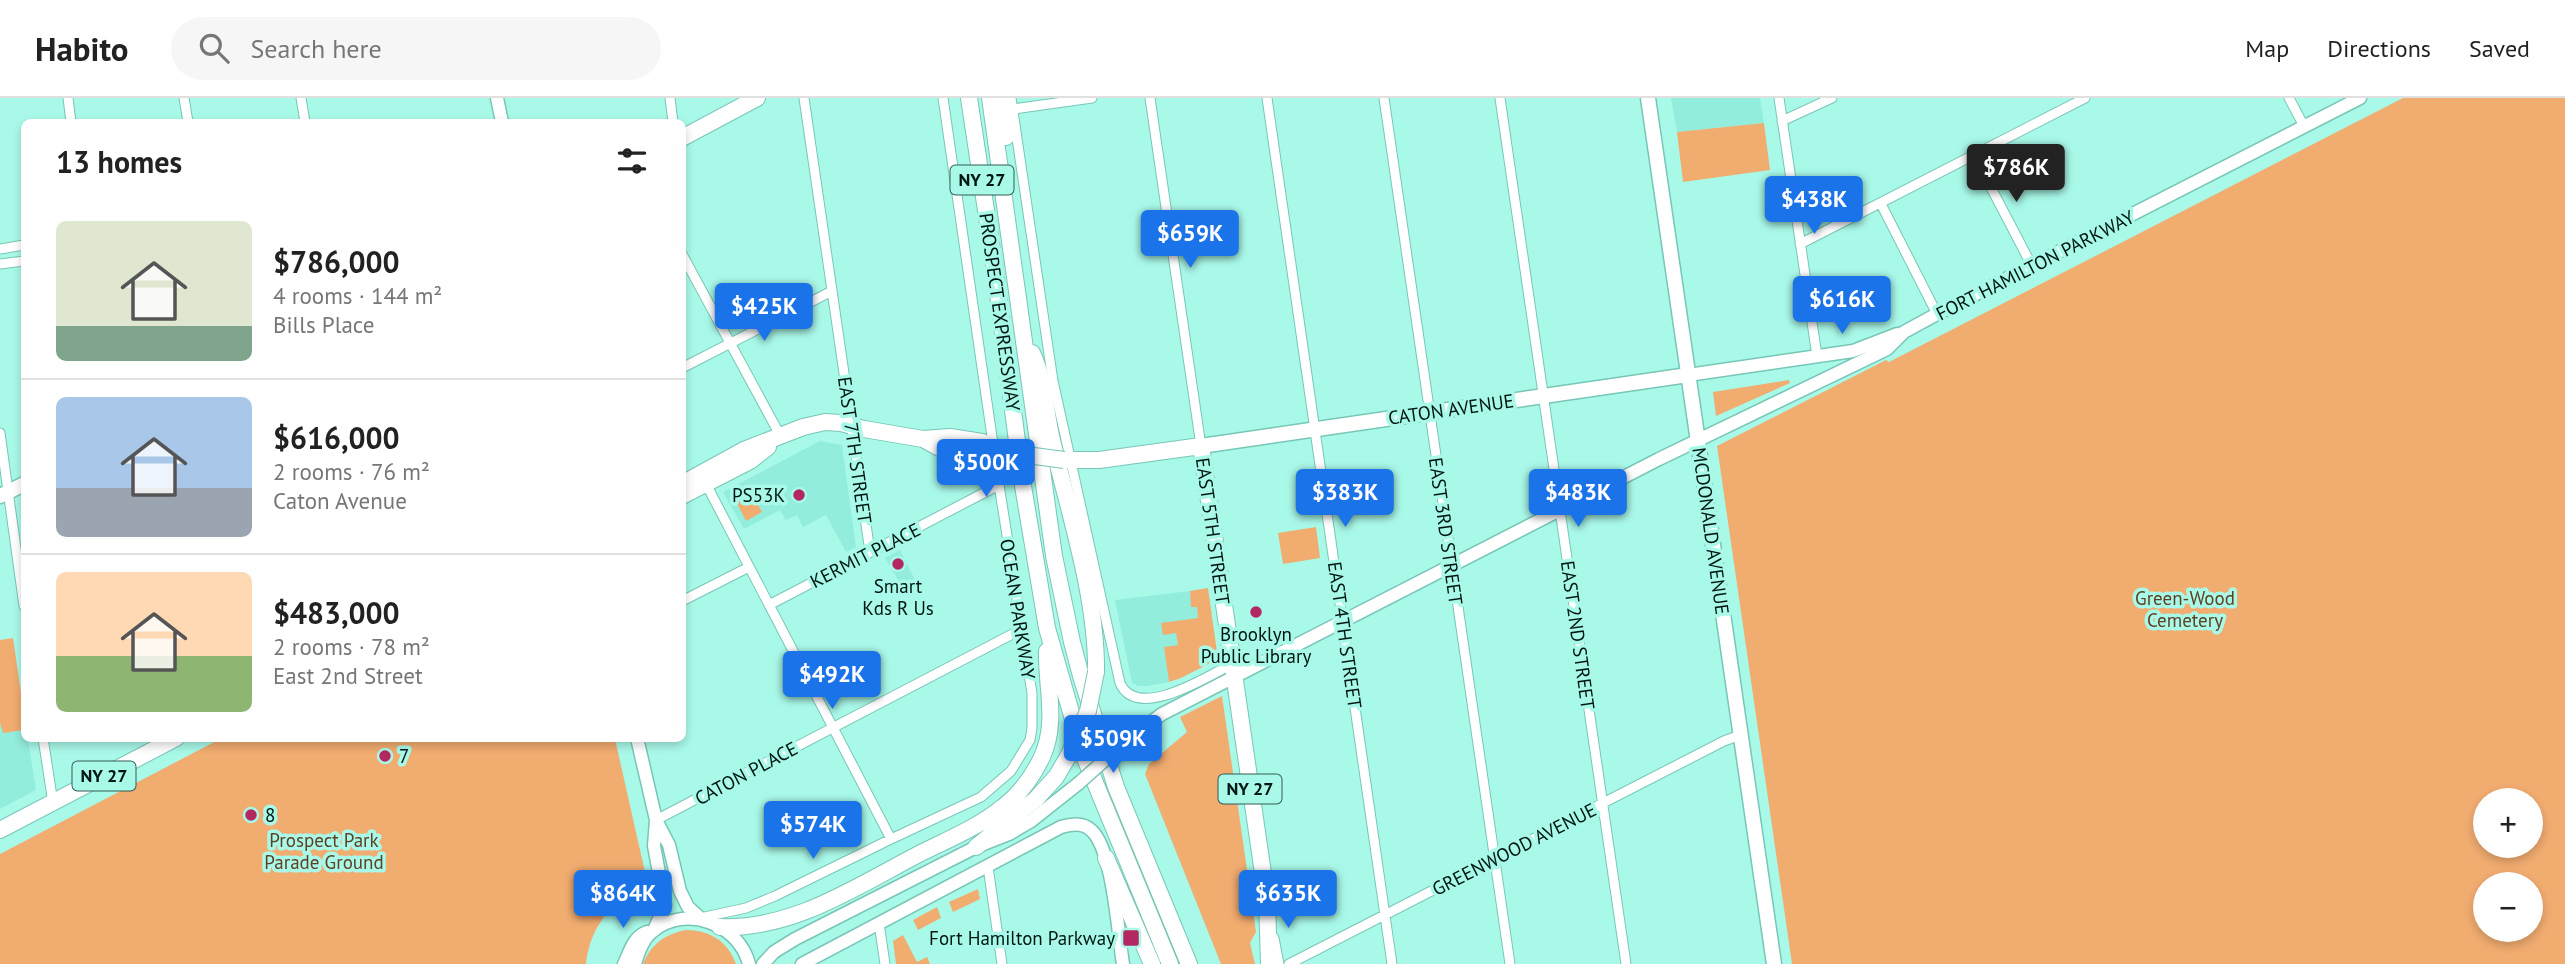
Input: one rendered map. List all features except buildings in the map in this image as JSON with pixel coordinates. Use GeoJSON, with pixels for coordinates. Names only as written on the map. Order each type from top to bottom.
{"type":"FeatureCollection","features":[{"type":"Feature","properties":{"kind":"highway"},"geometry":{"type":"LineString","coordinates":[[686,136],[757,98]]}},
{"type":"Feature","properties":{"kind":"highway","name":"PROSPECT EXPRESSWAY"},"geometry":{"type":"LineString","coordinates":[[969,98],[994,263],[1022,481],[1047,628],[1082,751],[1170,964]]}},
{"type":"Feature","properties":{"kind":"highway","name":"PROSPECT EXPRESSWAY"},"geometry":{"type":"LineString","coordinates":[[990,98],[1054,556],[1080,676],[1116,787],[1189,964]]}},
{"type":"Feature","properties":{"kind":"highway"},"geometry":{"type":"LineString","coordinates":[[1004,192],[1010,171],[1008,104]]}},
{"type":"Feature","properties":{"kind":"highway"},"geometry":{"type":"LineString","coordinates":[[976,847],[1035,800],[1056,776],[1069,755],[1088,711],[1096,672],[1095,632],[1050,430],[1039,367],[1023,334]]}},
{"type":"Feature","properties":{"kind":"highway","name":"CATON AVENUE"},"geometry":{"type":"LineString","coordinates":[[686,493],[744,450],[814,423],[841,423],[923,439],[947,452],[985,458],[999,451],[1068,460],[1099,460],[1201,446]]}},
{"type":"Feature","properties":{"kind":"highway","name":"EAST 5TH STREET"},"geometry":{"type":"LineString","coordinates":[[1201,446],[1267,901]]}},
{"type":"Feature","properties":{"kind":"highway","name":"CATON AVENUE"},"geometry":{"type":"LineString","coordinates":[[686,483],[703,479]]}},
{"type":"Feature","properties":{"kind":"highway"},"geometry":{"type":"LineString","coordinates":[[720,927],[757,924],[815,907],[987,819],[1017,795],[1036,769],[1050,731],[1051,707],[1046,667],[1047,628]]}},
{"type":"Feature","properties":{"kind":"highway","name":"NY 27"},"geometry":{"type":"LineString","coordinates":[[0,830],[165,742]]}},
{"type":"Feature","properties":{"kind":"highway"},"geometry":{"type":"LineString","coordinates":[[1106,858],[1152,964]]}},
{"type":"Feature","properties":{"kind":"highway","name":"NY 27"},"geometry":{"type":"LineString","coordinates":[[1267,901],[1269,964]]}},
{"type":"Feature","properties":{"kind":"main road"},"geometry":{"type":"LineString","coordinates":[[497,98],[501,119]]}},
{"type":"Feature","properties":{"kind":"main road","name":"MCDONALD AVENUE"},"geometry":{"type":"LineString","coordinates":[[1648,98],[1773,964]]}},
{"type":"Feature","properties":{"kind":"main road","name":"FORT HAMILTON PARKWAY"},"geometry":{"type":"LineString","coordinates":[[763,964],[774,952],[796,939],[1031,821],[1162,714],[1232,671],[1343,621],[1698,440],[1887,349],[1904,332],[1937,314],[2360,98]]}},
{"type":"Feature","properties":{"kind":"main road","name":"CATON AVENUE"},"geometry":{"type":"LineString","coordinates":[[1201,446],[1862,349],[1904,332]]}},
{"type":"Feature","properties":{"kind":"main road"},"geometry":{"type":"LineString","coordinates":[[4,494],[21,486]]}},
{"type":"Feature","properties":{"kind":"main road"},"geometry":{"type":"LineString","coordinates":[[638,742],[656,820],[669,845],[684,902],[700,919]]}},
{"type":"Feature","properties":{"kind":"main road"},"geometry":{"type":"LineString","coordinates":[[635,964],[665,905],[654,846],[656,820]]}},
{"type":"Feature","properties":{"kind":"main road"},"geometry":{"type":"LineString","coordinates":[[802,964],[1061,827],[1074,824],[1086,826],[1094,832],[1106,858],[1123,964]]}},
{"type":"Feature","properties":{"kind":"main road"},"geometry":{"type":"LineString","coordinates":[[624,964],[634,942],[641,934],[679,920],[700,919],[720,927],[738,943],[749,964]]}},
{"type":"Feature","properties":{"kind":"street"},"geometry":{"type":"LineString","coordinates":[[68,98],[71,119]]}},
{"type":"Feature","properties":{"kind":"street"},"geometry":{"type":"LineString","coordinates":[[184,98],[188,119]]}},
{"type":"Feature","properties":{"kind":"street"},"geometry":{"type":"LineString","coordinates":[[301,98],[304,119]]}},
{"type":"Feature","properties":{"kind":"street"},"geometry":{"type":"LineString","coordinates":[[670,98],[673,119]]}},
{"type":"Feature","properties":{"kind":"street","name":"EAST 7TH STREET"},"geometry":{"type":"LineString","coordinates":[[804,98],[870,552]]}},
{"type":"Feature","properties":{"kind":"street","name":"OCEAN PARKWAY"},"geometry":{"type":"LineString","coordinates":[[700,919],[746,908],[775,897],[981,797],[1011,771],[1025,751],[1032,728],[1033,705],[999,485],[999,451],[943,98]]}},
{"type":"Feature","properties":{"kind":"street"},"geometry":{"type":"LineString","coordinates":[[1011,98],[1008,104],[1053,381],[1068,460],[1123,689],[1131,696],[1140,698],[1162,696],[1232,671]]}},
{"type":"Feature","properties":{"kind":"street"},"geometry":{"type":"LineString","coordinates":[[1008,104],[1092,98]]}},
{"type":"Feature","properties":{"kind":"street","name":"EAST 5TH STREET"},"geometry":{"type":"LineString","coordinates":[[1150,98],[1201,446]]}},
{"type":"Feature","properties":{"kind":"street","name":"EAST 4TH STREET"},"geometry":{"type":"LineString","coordinates":[[1267,98],[1392,964]]}},
{"type":"Feature","properties":{"kind":"street","name":"EAST 3RD STREET"},"geometry":{"type":"LineString","coordinates":[[1384,98],[1510,964]]}},
{"type":"Feature","properties":{"kind":"street","name":"EAST 2ND STREET"},"geometry":{"type":"LineString","coordinates":[[1500,98],[1626,964]]}},
{"type":"Feature","properties":{"kind":"street"},"geometry":{"type":"LineString","coordinates":[[1779,98],[1817,356]]}},
{"type":"Feature","properties":{"kind":"street"},"geometry":{"type":"LineString","coordinates":[[1782,121],[1832,98]]}},
{"type":"Feature","properties":{"kind":"street"},"geometry":{"type":"LineString","coordinates":[[1800,244],[2085,98]]}},
{"type":"Feature","properties":{"kind":"street"},"geometry":{"type":"LineString","coordinates":[[2289,98],[2304,126]]}},
{"type":"Feature","properties":{"kind":"street"},"geometry":{"type":"LineString","coordinates":[[1974,155],[2032,266]]}},
{"type":"Feature","properties":{"kind":"street"},"geometry":{"type":"LineString","coordinates":[[1881,204],[1937,314]]}},
{"type":"Feature","properties":{"kind":"street"},"geometry":{"type":"LineString","coordinates":[[0,249],[21,246]]}},
{"type":"Feature","properties":{"kind":"street"},"geometry":{"type":"LineString","coordinates":[[0,264],[21,261]]}},
{"type":"Feature","properties":{"kind":"street"},"geometry":{"type":"LineString","coordinates":[[686,261],[781,437]]}},
{"type":"Feature","properties":{"kind":"street"},"geometry":{"type":"LineString","coordinates":[[686,366],[832,291]]}},
{"type":"Feature","properties":{"kind":"street"},"geometry":{"type":"LineString","coordinates":[[0,433],[4,494],[21,589]]}},
{"type":"Feature","properties":{"kind":"street"},"geometry":{"type":"LineString","coordinates":[[703,479],[891,839]]}},
{"type":"Feature","properties":{"kind":"street","name":"KERMIT PLACE"},"geometry":{"type":"LineString","coordinates":[[769,605],[999,485]]}},
{"type":"Feature","properties":{"kind":"street"},"geometry":{"type":"LineString","coordinates":[[686,599],[749,567]]}},
{"type":"Feature","properties":{"kind":"street","name":"CATON PLACE"},"geometry":{"type":"LineString","coordinates":[[656,820],[1022,629]]}},
{"type":"Feature","properties":{"kind":"street","name":"GREENWOOD AVENUE"},"geometry":{"type":"LineString","coordinates":[[1289,964],[1740,735]]}},
{"type":"Feature","properties":{"kind":"street"},"geometry":{"type":"LineString","coordinates":[[44,742],[53,803]]}},
{"type":"Feature","properties":{"kind":"street"},"geometry":{"type":"LineString","coordinates":[[988,867],[1002,964]]}},
{"type":"Feature","properties":{"kind":"street","name":"EAST 5TH STREET"},"geometry":{"type":"LineString","coordinates":[[1267,901],[1279,964]]}},
{"type":"Feature","properties":{"kind":"street"},"geometry":{"type":"LineString","coordinates":[[879,923],[885,964]]}},
{"type":"Feature","properties":{"kind":"shaded area"},"geometry":{"type":"Polygon","coordinates":[[[1671,98],[1760,98],[1764,123],[1677,132],[1671,98]]]}},
{"type":"Feature","properties":{"kind":"shaded area"},"geometry":{"type":"Polygon","coordinates":[[[820,441],[842,445],[856,547],[846,552],[826,515],[803,527],[797,515],[786,520],[780,510],[744,529],[723,492],[820,441]]]}},
{"type":"Feature","properties":{"kind":"shaded area","name":"Smart Kds R Us"},"geometry":{"type":"Polygon","coordinates":[[[900,550],[915,580],[902,586],[885,558],[900,550]]]}},
{"type":"Feature","properties":{"kind":"shaded area"},"geometry":{"type":"Polygon","coordinates":[[[1190,591],[1192,607],[1197,606],[1198,618],[1176,633],[1178,645],[1165,648],[1169,682],[1147,686],[1132,683],[1115,600],[1190,591]]]}},
{"type":"Feature","properties":{"kind":"shaded area"},"geometry":{"type":"Polygon","coordinates":[[[0,723],[3,733],[21,730],[21,742],[28,742],[36,790],[0,809],[0,723]]]}},
{"type":"Feature","properties":{"kind":"green space","name":"Green-Wood Cemetery"},"geometry":{"type":"Polygon","coordinates":[[[2403,98],[2565,98],[2565,964],[1792,964],[1717,446],[1886,360],[1889,362],[2403,98]]]}},
{"type":"Feature","properties":{"kind":"green space"},"geometry":{"type":"Polygon","coordinates":[[[1764,123],[1770,170],[1683,182],[1677,132],[1764,123]]]}},
{"type":"Feature","properties":{"kind":"green space"},"geometry":{"type":"Polygon","coordinates":[[[1789,380],[1790,383],[1716,416],[1713,392],[1789,380]]]}},
{"type":"Feature","properties":{"kind":"green space"},"geometry":{"type":"Polygon","coordinates":[[[747,484],[762,512],[746,521],[731,492],[747,484]]]}},
{"type":"Feature","properties":{"kind":"green space"},"geometry":{"type":"Polygon","coordinates":[[[1316,527],[1320,558],[1283,564],[1278,533],[1316,527]]]}},
{"type":"Feature","properties":{"kind":"green space"},"geometry":{"type":"Polygon","coordinates":[[[1208,588],[1218,659],[1169,682],[1164,647],[1178,645],[1176,633],[1163,635],[1161,623],[1198,618],[1197,607],[1191,607],[1190,591],[1208,588]]]}},
{"type":"Feature","properties":{"kind":"green space"},"geometry":{"type":"Polygon","coordinates":[[[13,638],[21,693],[21,730],[3,733],[0,723],[0,640],[13,638]]]}},
{"type":"Feature","properties":{"kind":"green space"},"geometry":{"type":"Polygon","coordinates":[[[1222,696],[1256,932],[1250,943],[1255,964],[1221,964],[1145,774],[1149,764],[1187,732],[1180,717],[1222,696]]]}},
{"type":"Feature","properties":{"kind":"green space","name":"Prospect Park Parade Ground"},"geometry":{"type":"Polygon","coordinates":[[[214,742],[616,742],[647,881],[616,904],[603,918],[590,944],[586,964],[0,964],[0,854],[214,742]]]}},
{"type":"Feature","properties":{"kind":"green space"},"geometry":{"type":"Polygon","coordinates":[[[978,889],[980,899],[953,912],[949,902],[978,889]]]}},
{"type":"Feature","properties":{"kind":"green space"},"geometry":{"type":"Polygon","coordinates":[[[937,907],[941,918],[918,930],[913,920],[937,907]]]}},
{"type":"Feature","properties":{"kind":"green space"},"geometry":{"type":"Polygon","coordinates":[[[686,930],[717,938],[728,949],[736,964],[643,964],[660,941],[686,930]]]}},
{"type":"Feature","properties":{"kind":"green space"},"geometry":{"type":"Polygon","coordinates":[[[903,935],[917,962],[927,957],[930,964],[896,964],[893,941],[903,935]]]}},
{"type":"Feature","properties":{"kind":"place","name":"PS53K"},"geometry":{"type":"Point","coordinates":[799,495]}},
{"type":"Feature","properties":{"kind":"place","name":"Smart Kds R Us"},"geometry":{"type":"Point","coordinates":[898,564]}},
{"type":"Feature","properties":{"kind":"place","name":"Brooklyn Public Library"},"geometry":{"type":"Point","coordinates":[1256,612]}},
{"type":"Feature","properties":{"kind":"place","name":"7"},"geometry":{"type":"Point","coordinates":[385,756]}},
{"type":"Feature","properties":{"kind":"place","name":"8"},"geometry":{"type":"Point","coordinates":[251,815]}},
{"type":"Feature","properties":{"kind":"place","name":"Fort Hamilton Parkway"},"geometry":{"type":"Point","coordinates":[1131,938]}}]}
